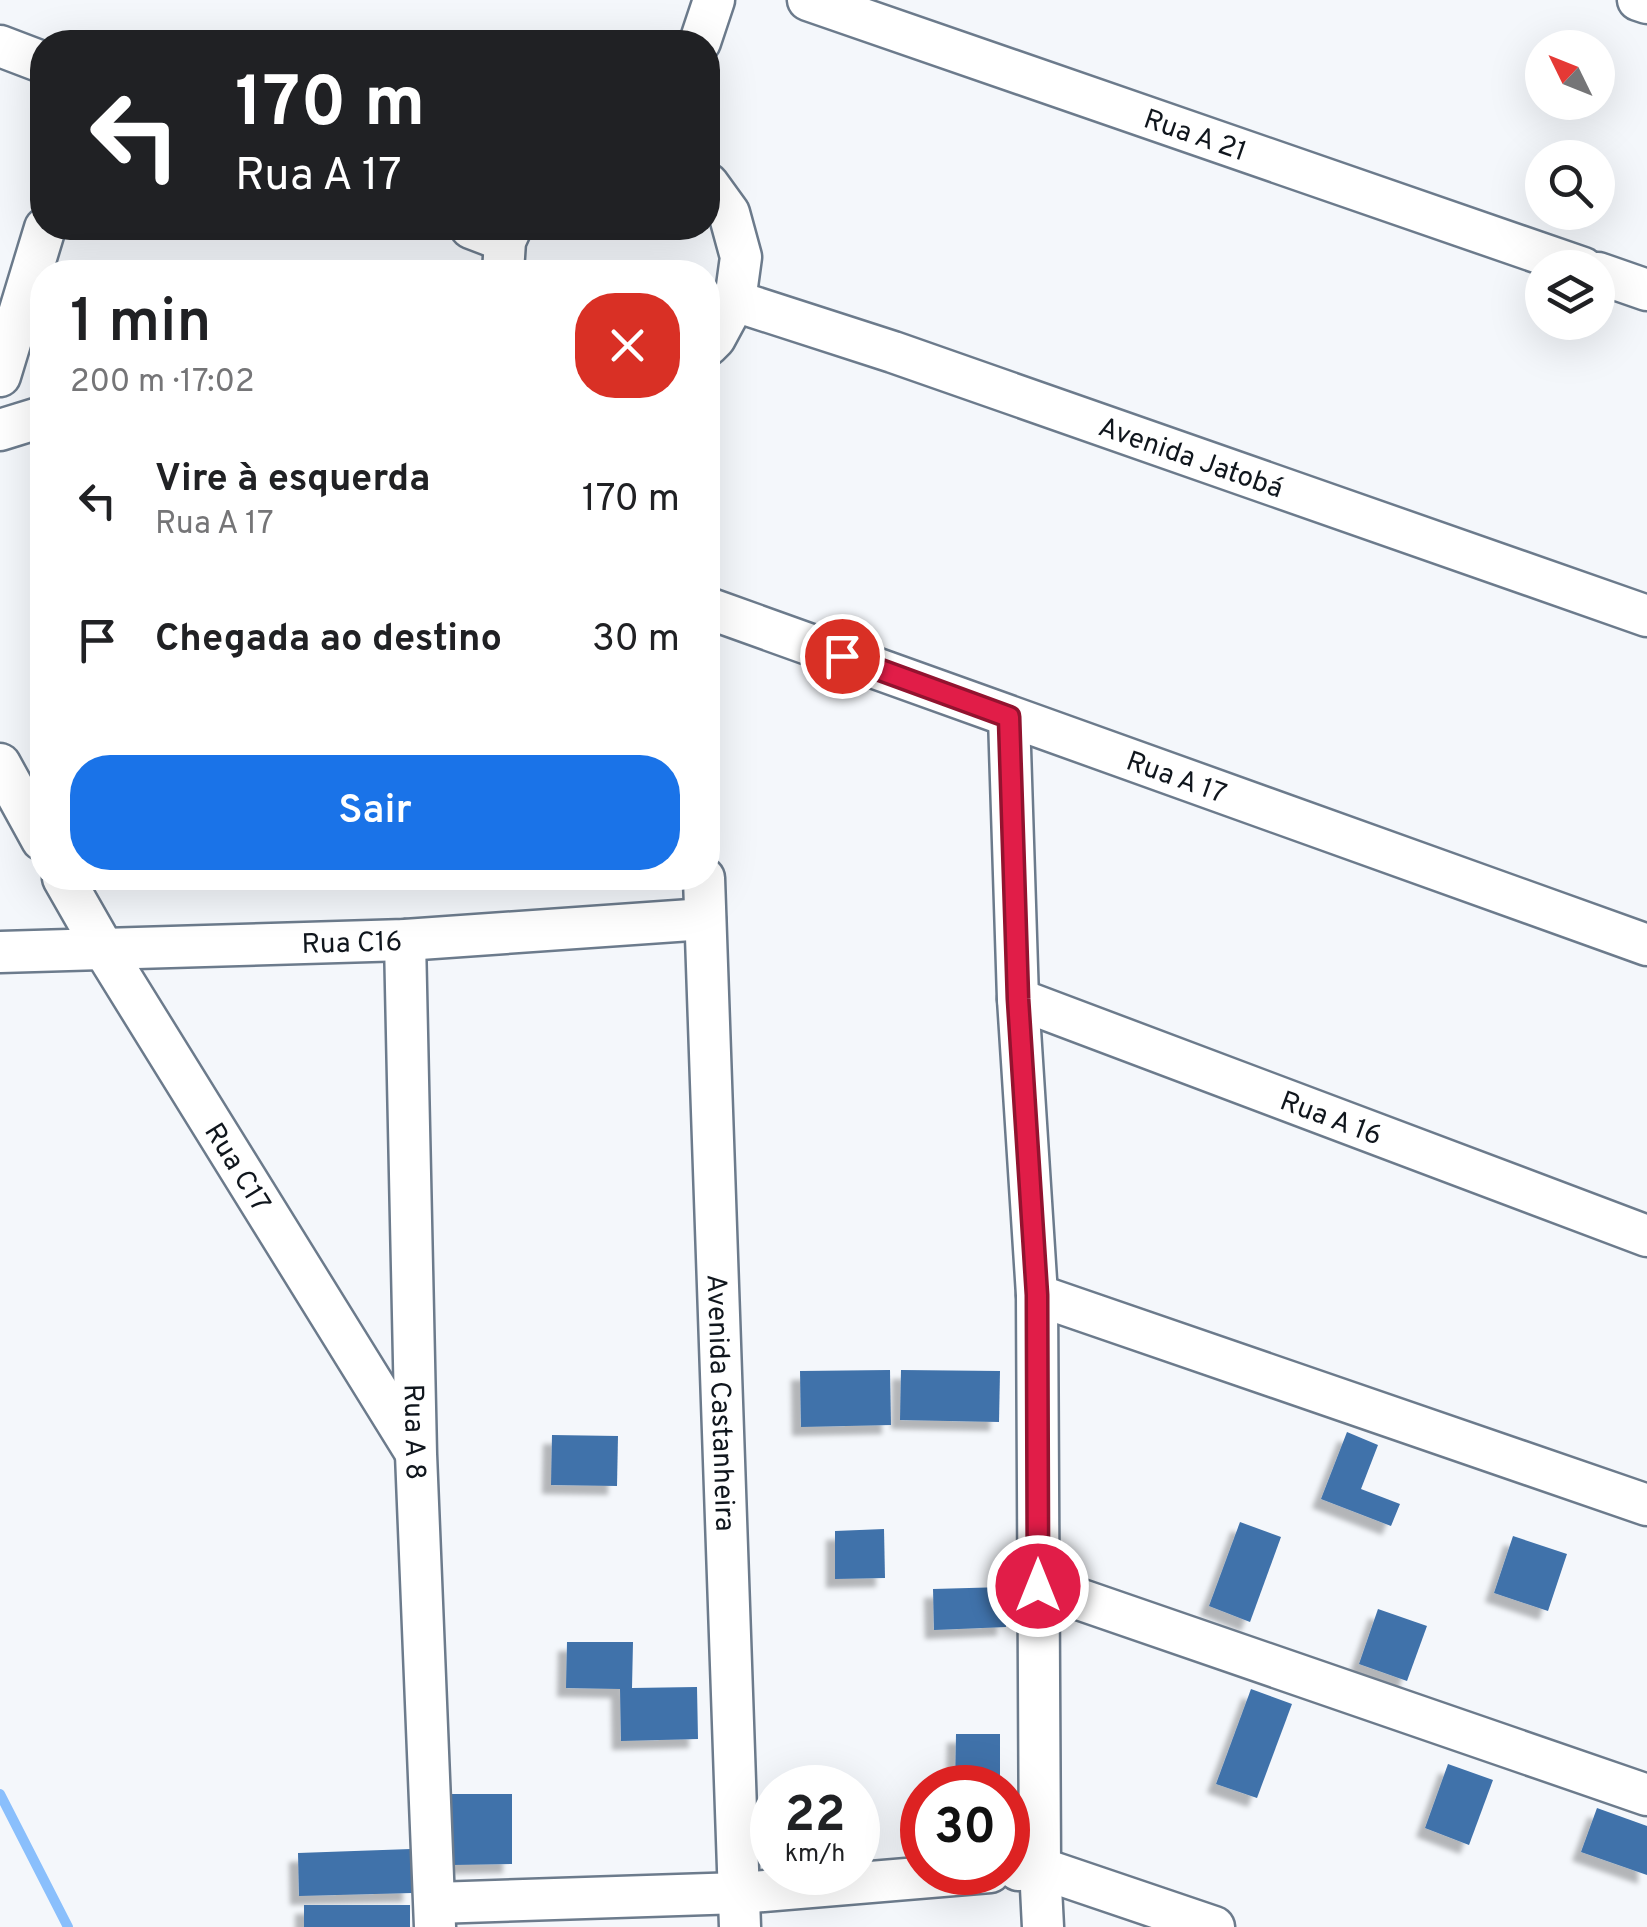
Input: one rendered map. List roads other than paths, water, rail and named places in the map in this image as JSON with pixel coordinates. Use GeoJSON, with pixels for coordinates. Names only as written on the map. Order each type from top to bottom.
{"type":"FeatureCollection","features":[{"type":"Feature","properties":{"kind":"street"},"geometry":{"type":"LineString","coordinates":[[704,30],[714,0]]}},
{"type":"Feature","properties":{"kind":"street","name":"Rua A 21"},"geometry":{"type":"LineString","coordinates":[[808,0],[1531,250]]}},
{"type":"Feature","properties":{"kind":"street"},"geometry":{"type":"LineString","coordinates":[[1638,0],[1647,3]]}},
{"type":"Feature","properties":{"kind":"street"},"geometry":{"type":"LineString","coordinates":[[0,46],[30,57]]}},
{"type":"Feature","properties":{"kind":"street"},"geometry":{"type":"LineString","coordinates":[[720,201],[729,213],[741,256],[735,301],[720,329]]}},
{"type":"Feature","properties":{"kind":"street"},"geometry":{"type":"LineString","coordinates":[[0,376],[30,277]]}},
{"type":"Feature","properties":{"kind":"street"},"geometry":{"type":"LineString","coordinates":[[1615,278],[1647,290]]}},
{"type":"Feature","properties":{"kind":"street","name":"Avenida Jatobá"},"geometry":{"type":"LineString","coordinates":[[735,301],[1647,616]]}},
{"type":"Feature","properties":{"kind":"street"},"geometry":{"type":"LineString","coordinates":[[0,430],[30,421]]}},
{"type":"Feature","properties":{"kind":"street","name":"Rua A 17"},"geometry":{"type":"LineString","coordinates":[[720,612],[1647,945]]}},
{"type":"Feature","properties":{"kind":"street"},"geometry":{"type":"LineString","coordinates":[[1009,717],[1018,999],[1037,1295],[1038,1586],[1029,1765]]}},
{"type":"Feature","properties":{"kind":"street"},"geometry":{"type":"LineString","coordinates":[[0,764],[30,818]]}},
{"type":"Feature","properties":{"kind":"street","name":"Rua C17"},"geometry":{"type":"LineString","coordinates":[[71,890],[416,1454]]}},
{"type":"Feature","properties":{"kind":"street","name":"Avenida Castanheira"},"geometry":{"type":"LineString","coordinates":[[704,890],[740,1910]]}},
{"type":"Feature","properties":{"kind":"street","name":"Rua C16"},"geometry":{"type":"LineString","coordinates":[[0,952],[405,940],[705,919]]}},
{"type":"Feature","properties":{"kind":"street","name":"Rua A 8"},"geometry":{"type":"LineString","coordinates":[[405,940],[416,1454],[435,1915]]}},
{"type":"Feature","properties":{"kind":"street","name":"Rua A 16"},"geometry":{"type":"LineString","coordinates":[[1018,999],[1647,1236]]}},
{"type":"Feature","properties":{"kind":"street"},"geometry":{"type":"LineString","coordinates":[[1037,1295],[1647,1505]]}},
{"type":"Feature","properties":{"kind":"street"},"geometry":{"type":"LineString","coordinates":[[1038,1586],[1647,1796]]}},
{"type":"Feature","properties":{"kind":"street"},"geometry":{"type":"LineString","coordinates":[[1030,1872],[1214,1927]]}},
{"type":"Feature","properties":{"kind":"street"},"geometry":{"type":"LineString","coordinates":[[435,1915],[740,1910],[900,1886]]}},
{"type":"Feature","properties":{"kind":"street"},"geometry":{"type":"LineString","coordinates":[[1030,1888],[1043,1927]]}},
{"type":"Feature","properties":{"kind":"waterway"},"geometry":{"type":"LineString","coordinates":[[0,1794],[68,1927]]}}]}
